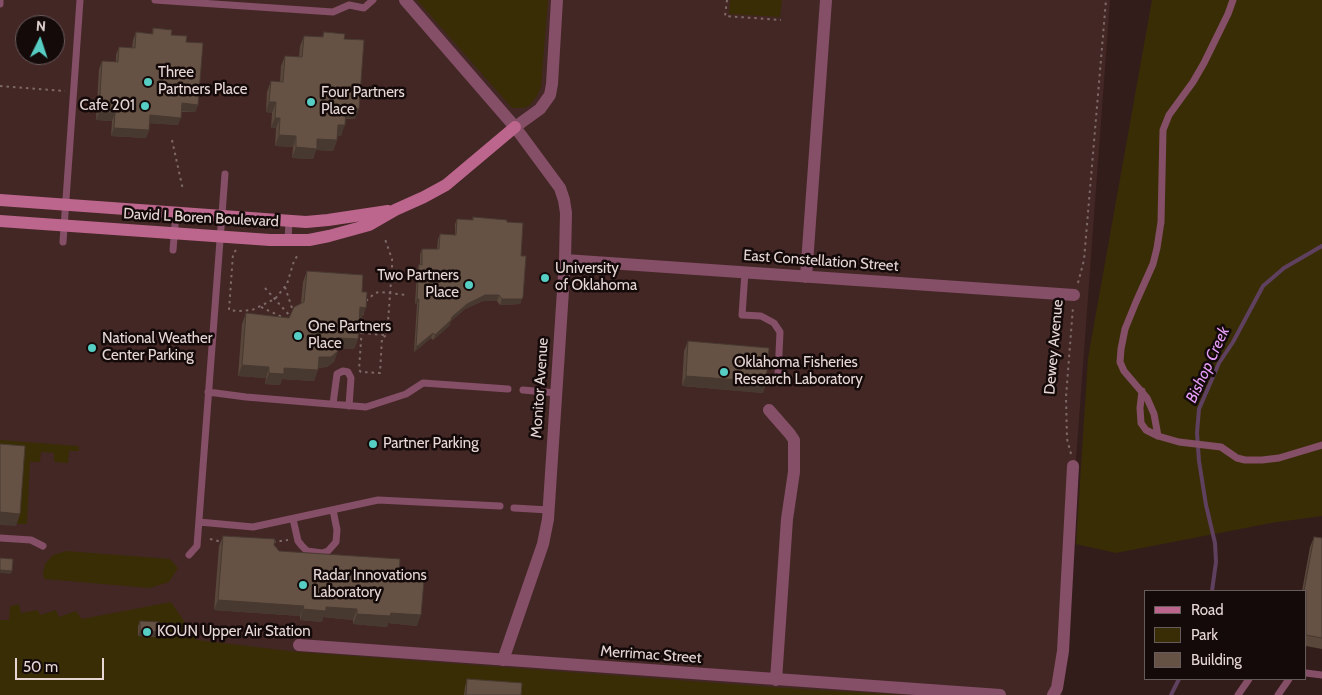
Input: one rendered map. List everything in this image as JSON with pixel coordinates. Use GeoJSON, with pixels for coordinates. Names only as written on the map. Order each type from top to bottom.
{"type":"FeatureCollection","features":[{"type":"Feature","properties":{"kind":"street","name":"Monitor Avenue"},"geometry":{"type":"LineString","coordinates":[[405,0],[515,127],[560,188],[564,200],[565,260],[549,510],[544,544],[503,660]]}},
{"type":"Feature","properties":{"kind":"street"},"geometry":{"type":"LineString","coordinates":[[515,127],[540,109],[550,94],[557,0]]}},
{"type":"Feature","properties":{"kind":"street"},"geometry":{"type":"LineString","coordinates":[[806,277],[826,0]]}},
{"type":"Feature","properties":{"kind":"street","name":"David L Boren Boulevard"},"geometry":{"type":"LineString","coordinates":[[0,221],[220,237],[309,240],[345,233],[368,225],[446,185],[515,127]]}},
{"type":"Feature","properties":{"kind":"street","name":"David L Boren Boulevard"},"geometry":{"type":"LineString","coordinates":[[0,200],[289,221],[328,220],[395,210]]}},
{"type":"Feature","properties":{"kind":"street","name":"East Constellation Street"},"geometry":{"type":"LineString","coordinates":[[565,260],[1074,295]]}},
{"type":"Feature","properties":{"kind":"street"},"geometry":{"type":"LineString","coordinates":[[770,410],[794,440],[794,472],[787,519],[776,680]]}},
{"type":"Feature","properties":{"kind":"street"},"geometry":{"type":"LineString","coordinates":[[1053,695],[1057,688],[1063,651],[1073,466]]}},
{"type":"Feature","properties":{"kind":"street","name":"Merrimac Street"},"geometry":{"type":"LineString","coordinates":[[299,646],[956,694],[1000,695]]}},
{"type":"Feature","properties":{"kind":"lane"},"geometry":{"type":"LineString","coordinates":[[62,242],[80,0]]}},
{"type":"Feature","properties":{"kind":"lane"},"geometry":{"type":"LineString","coordinates":[[155,0],[333,12],[349,5],[364,8],[373,0]]}},
{"type":"Feature","properties":{"kind":"lane"},"geometry":{"type":"LineString","coordinates":[[1158,436],[1154,414],[1147,398],[1121,367],[1119,356],[1125,329],[1154,264],[1158,248],[1161,222],[1163,130],[1169,115],[1204,63],[1233,0]]}},
{"type":"Feature","properties":{"kind":"lane"},"geometry":{"type":"LineString","coordinates":[[189,555],[197,546],[225,174]]}},
{"type":"Feature","properties":{"kind":"lane"},"geometry":{"type":"LineString","coordinates":[[173,250],[176,213]]}},
{"type":"Feature","properties":{"kind":"lane"},"geometry":{"type":"LineString","coordinates":[[288,240],[289,221]]}},
{"type":"Feature","properties":{"kind":"lane"},"geometry":{"type":"LineString","coordinates":[[745,272],[742,315],[760,316],[774,323],[780,332],[778,376]]}},
{"type":"Feature","properties":{"kind":"lane"},"geometry":{"type":"LineString","coordinates":[[333,404],[338,374],[343,371],[348,372],[351,378],[349,406]]}},
{"type":"Feature","properties":{"kind":"lane"},"geometry":{"type":"LineString","coordinates":[[208,392],[366,407],[406,394],[424,383],[508,389]]}},
{"type":"Feature","properties":{"kind":"lane"},"geometry":{"type":"LineString","coordinates":[[522,390],[556,393]]}},
{"type":"Feature","properties":{"kind":"lane"},"geometry":{"type":"LineString","coordinates":[[1142,391],[1141,423],[1146,430],[1158,436],[1179,442],[1221,447],[1236,458],[1262,460],[1279,458],[1322,445]]}},
{"type":"Feature","properties":{"kind":"lane"},"geometry":{"type":"LineString","coordinates":[[199,522],[253,527],[384,500],[500,506]]}},
{"type":"Feature","properties":{"kind":"lane"},"geometry":{"type":"LineString","coordinates":[[514,508],[549,510]]}},
{"type":"Feature","properties":{"kind":"lane"},"geometry":{"type":"LineString","coordinates":[[292,519],[298,541],[302,546],[307,551],[322,553],[328,551],[336,542],[337,530],[333,510]]}},
{"type":"Feature","properties":{"kind":"lane"},"geometry":{"type":"LineString","coordinates":[[0,538],[32,540],[42,546]]}},
{"type":"Feature","properties":{"kind":"lane"},"geometry":{"type":"LineString","coordinates":[[1307,673],[1322,675]]}},
{"type":"Feature","properties":{"kind":"lane"},"geometry":{"type":"LineString","coordinates":[[1238,695],[1248,680]]}},
{"type":"Feature","properties":{"kind":"lane"},"geometry":{"type":"LineString","coordinates":[[1278,695],[1288,680]]}},
{"type":"Feature","properties":{"kind":"path"},"geometry":{"type":"LineString","coordinates":[[727,0],[725,16],[781,20]]}},
{"type":"Feature","properties":{"kind":"path","name":"Dewey Avenue"},"geometry":{"type":"LineString","coordinates":[[1073,466],[1067,440],[1068,348],[1074,295],[1084,260],[1106,0]]}},
{"type":"Feature","properties":{"kind":"path"},"geometry":{"type":"LineString","coordinates":[[65,36],[77,37]]}},
{"type":"Feature","properties":{"kind":"path"},"geometry":{"type":"LineString","coordinates":[[0,86],[73,92]]}},
{"type":"Feature","properties":{"kind":"path"},"geometry":{"type":"LineString","coordinates":[[172,140],[183,190]]}},
{"type":"Feature","properties":{"kind":"path"},"geometry":{"type":"LineString","coordinates":[[385,239],[392,258],[387,335]]}},
{"type":"Feature","properties":{"kind":"path"},"geometry":{"type":"LineString","coordinates":[[235,250],[233,254],[229,310],[252,310],[275,299],[285,287],[295,258],[301,250]]}},
{"type":"Feature","properties":{"kind":"path"},"geometry":{"type":"LineString","coordinates":[[285,287],[295,315]]}},
{"type":"Feature","properties":{"kind":"path"},"geometry":{"type":"LineString","coordinates":[[265,288],[292,317]]}},
{"type":"Feature","properties":{"kind":"path"},"geometry":{"type":"LineString","coordinates":[[387,335],[382,338],[380,373],[361,372],[359,368],[365,301],[375,293],[407,295]]}},
{"type":"Feature","properties":{"kind":"path"},"geometry":{"type":"LineString","coordinates":[[261,306],[289,320]]}},
{"type":"Feature","properties":{"kind":"path"},"geometry":{"type":"LineString","coordinates":[[362,333],[387,335]]}},
{"type":"Feature","properties":{"kind":"path"},"geometry":{"type":"LineString","coordinates":[[210,539],[225,542]]}},
{"type":"Feature","properties":{"kind":"path"},"geometry":{"type":"LineString","coordinates":[[270,543],[288,540]]}},
{"type":"Feature","properties":{"kind":"shaded area","name":"University of Oklahoma"},"geometry":{"type":"Polygon","coordinates":[[[0,0],[1110,0],[1073,500],[1062,695],[0,695],[0,0]]]}},
{"type":"Feature","properties":{"kind":"green space"},"geometry":{"type":"Polygon","coordinates":[[[417,0],[548,0],[541,87],[530,105],[524,108],[512,108],[417,0]]]}},
{"type":"Feature","properties":{"kind":"green space"},"geometry":{"type":"Polygon","coordinates":[[[730,0],[782,0],[780,17],[729,14],[730,0]]]}},
{"type":"Feature","properties":{"kind":"green space"},"geometry":{"type":"Polygon","coordinates":[[[1152,0],[1322,0],[1322,516],[1271,523],[1116,553],[1076,544],[1088,358],[1152,0]]]}},
{"type":"Feature","properties":{"kind":"green space"},"geometry":{"type":"Polygon","coordinates":[[[0,440],[79,446],[79,451],[69,451],[68,463],[54,462],[54,453],[41,452],[40,462],[30,462],[27,524],[16,524],[0,457],[0,440]]]}},
{"type":"Feature","properties":{"kind":"green space"},"geometry":{"type":"Polygon","coordinates":[[[66,551],[170,559],[178,568],[169,582],[150,588],[44,579],[45,564],[53,555],[66,551]]]}},
{"type":"Feature","properties":{"kind":"green space"},"geometry":{"type":"Polygon","coordinates":[[[171,602],[197,640],[298,652],[783,688],[906,695],[0,695],[0,620],[9,620],[10,606],[19,604],[21,613],[38,610],[40,615],[56,610],[59,617],[76,611],[82,619],[171,602]]]}},
{"type":"Feature","properties":{"kind":"building","name":"Three Partners Place"},"geometry":{"type":"Polygon","coordinates":[[[153,28],[172,30],[171,35],[187,36],[186,42],[203,43],[198,105],[182,103],[181,118],[150,115],[149,130],[114,128],[115,113],[99,112],[102,61],[118,62],[119,47],[135,48],[136,32],[153,34],[153,28]]]}},
{"type":"Feature","properties":{"kind":"building","name":"Four Partners Place"},"geometry":{"type":"Polygon","coordinates":[[[324,32],[345,34],[344,39],[364,40],[359,109],[346,108],[345,125],[338,125],[337,140],[317,139],[317,149],[296,147],[296,136],[279,135],[280,118],[275,118],[276,102],[269,102],[271,81],[283,82],[285,56],[302,57],[304,36],[323,37],[324,32]]]}},
{"type":"Feature","properties":{"kind":"building","name":"Two Partners Place"},"geometry":{"type":"Polygon","coordinates":[[[473,217],[523,223],[521,256],[526,256],[523,297],[522,299],[502,299],[499,295],[485,295],[467,304],[435,335],[433,333],[416,347],[419,264],[422,265],[422,249],[439,249],[440,234],[456,235],[457,219],[473,220],[473,217]]]}},
{"type":"Feature","properties":{"kind":"building","name":"One Partners Place"},"geometry":{"type":"Polygon","coordinates":[[[307,271],[363,275],[362,292],[367,292],[366,308],[360,307],[358,339],[340,338],[338,351],[331,357],[319,357],[318,370],[284,368],[284,374],[269,373],[269,367],[242,365],[246,313],[289,318],[294,307],[304,302],[307,271]]]}},
{"type":"Feature","properties":{"kind":"building","name":"Oklahoma Fisheries Research Laboratory"},"geometry":{"type":"Polygon","coordinates":[[[688,341],[769,348],[766,382],[686,376],[688,341]]]}},
{"type":"Feature","properties":{"kind":"building"},"geometry":{"type":"Polygon","coordinates":[[[0,444],[25,446],[20,514],[0,512],[0,444]]]}},
{"type":"Feature","properties":{"kind":"building","name":"Radar Innovations Laboratory"},"geometry":{"type":"Polygon","coordinates":[[[223,536],[275,539],[274,545],[279,551],[400,559],[399,578],[424,580],[421,615],[391,613],[390,616],[357,614],[357,609],[326,607],[326,611],[303,609],[304,606],[218,600],[223,536]]]}},
{"type":"Feature","properties":{"kind":"building"},"geometry":{"type":"Polygon","coordinates":[[[1314,537],[1322,538],[1322,638],[1307,635],[1307,590],[1304,590],[1314,537]]]}},
{"type":"Feature","properties":{"kind":"building"},"geometry":{"type":"Polygon","coordinates":[[[0,558],[13,559],[12,571],[0,570],[0,558]]]}},
{"type":"Feature","properties":{"kind":"building"},"geometry":{"type":"Polygon","coordinates":[[[140,621],[159,622],[158,632],[140,631],[140,621]]]}},
{"type":"Feature","properties":{"kind":"building"},"geometry":{"type":"Polygon","coordinates":[[[467,679],[522,683],[521,695],[466,695],[467,679]]]}},
{"type":"Feature","properties":{"kind":"waterway","name":"Bishop Creek"},"geometry":{"type":"LineString","coordinates":[[1212,590],[1216,562],[1215,543],[1206,505],[1199,461],[1197,433],[1199,409],[1219,363],[1233,342],[1263,286],[1284,268],[1322,246]]}},
{"type":"Feature","properties":{"kind":"waterway","name":"Bishop Creek"},"geometry":{"type":"LineString","coordinates":[[1171,695],[1178,680]]}},
{"type":"Feature","properties":{"kind":"place","name":"Three Partners Place"},"geometry":{"type":"Point","coordinates":[148,82]}},
{"type":"Feature","properties":{"kind":"place","name":"Four Partners Place"},"geometry":{"type":"Point","coordinates":[311,102]}},
{"type":"Feature","properties":{"kind":"place","name":"Cafe 201"},"geometry":{"type":"Point","coordinates":[145,106]}},
{"type":"Feature","properties":{"kind":"place","name":"University of Oklahoma"},"geometry":{"type":"Point","coordinates":[545,278]}},
{"type":"Feature","properties":{"kind":"place","name":"Two Partners Place"},"geometry":{"type":"Point","coordinates":[469,285]}},
{"type":"Feature","properties":{"kind":"place","name":"One Partners Place"},"geometry":{"type":"Point","coordinates":[298,336]}},
{"type":"Feature","properties":{"kind":"place","name":"National Weather Center Parking"},"geometry":{"type":"Point","coordinates":[92,348]}},
{"type":"Feature","properties":{"kind":"place","name":"Oklahoma Fisheries Research Laboratory"},"geometry":{"type":"Point","coordinates":[724,372]}},
{"type":"Feature","properties":{"kind":"place","name":"Partner Parking"},"geometry":{"type":"Point","coordinates":[373,444]}},
{"type":"Feature","properties":{"kind":"place","name":"Radar Innovations Laboratory"},"geometry":{"type":"Point","coordinates":[303,585]}},
{"type":"Feature","properties":{"kind":"place","name":"KOUN Upper Air Station"},"geometry":{"type":"Point","coordinates":[147,632]}}]}
